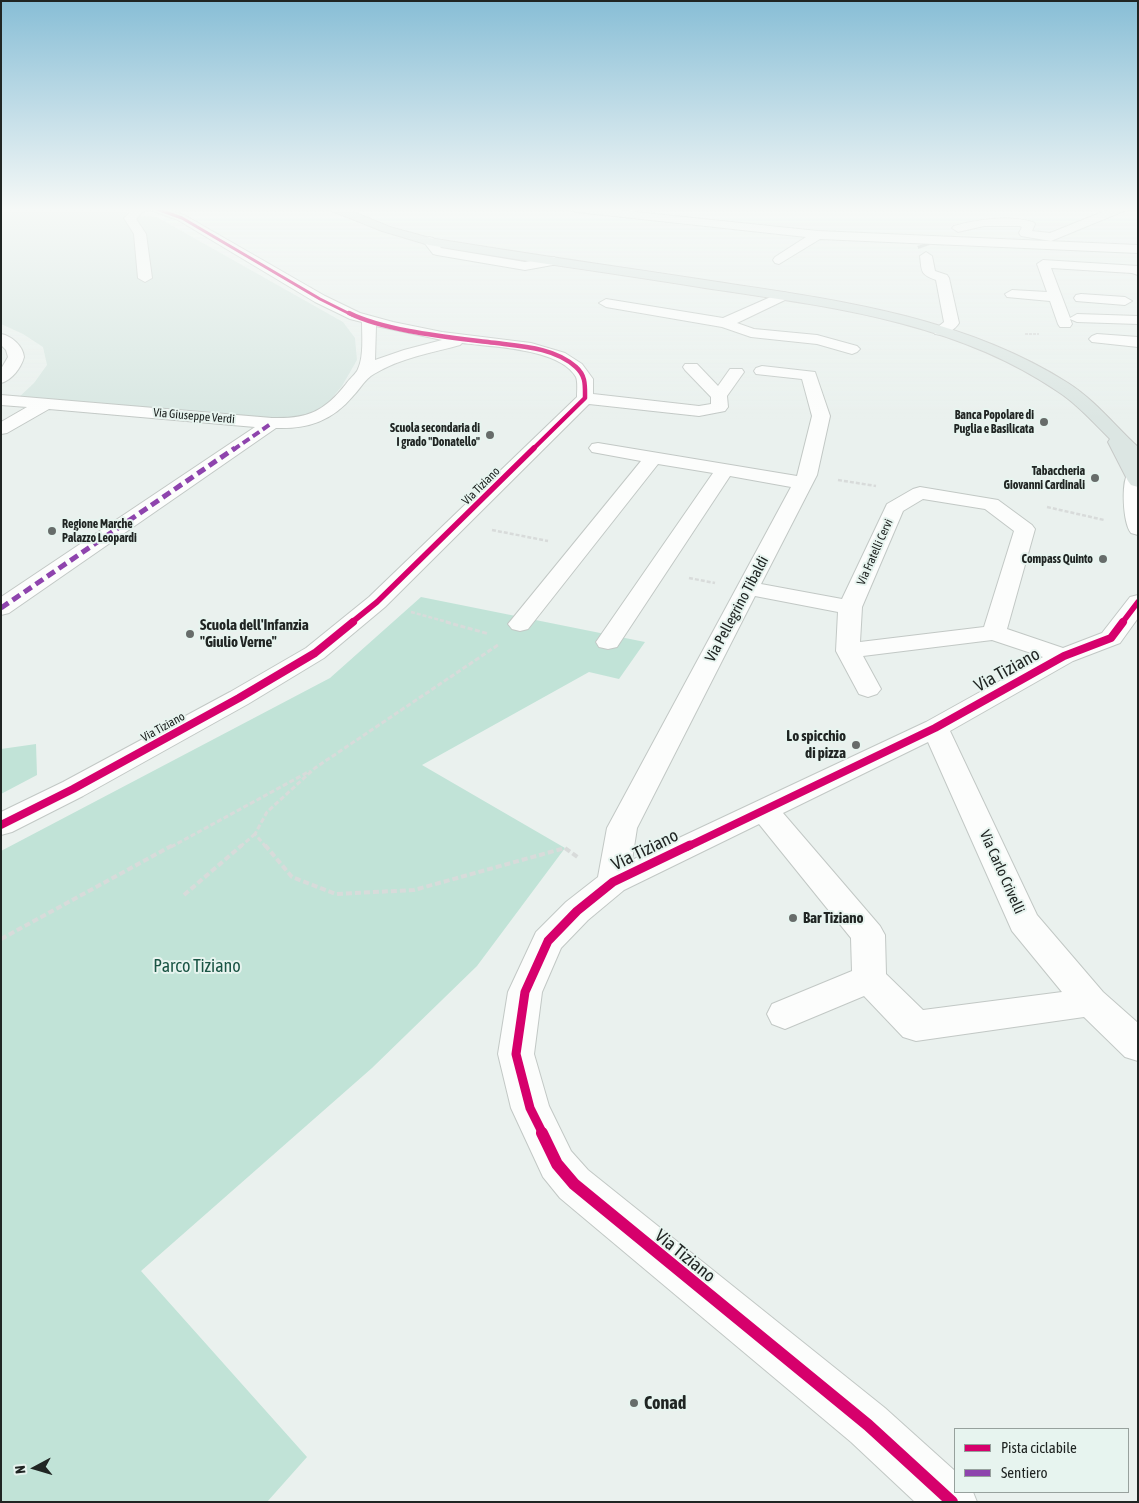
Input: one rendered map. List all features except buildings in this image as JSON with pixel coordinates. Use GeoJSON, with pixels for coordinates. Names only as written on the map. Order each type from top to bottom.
{"type":"FeatureCollection","features":[{"type":"Feature","properties":{"kind":"main road"},"geometry":{"type":"LineString","coordinates":[[675,279],[846,306],[940,331],[1006,356],[1063,387],[1091,409],[1115,436],[1138,457]]}},
{"type":"Feature","properties":{"kind":"main road"},"geometry":{"type":"LineString","coordinates":[[1115,436],[1136,479]]}},
{"type":"Feature","properties":{"kind":"street"},"geometry":{"type":"LineString","coordinates":[[286,279],[320,299],[369,320],[391,326],[468,340],[532,348],[560,356],[576,367],[585,379],[584,398],[698,411],[719,407],[719,396],[736,372]]}},
{"type":"Feature","properties":{"kind":"street"},"geometry":{"type":"LineString","coordinates":[[940,331],[952,323],[942,279]]}},
{"type":"Feature","properties":{"kind":"street"},"geometry":{"type":"LineString","coordinates":[[1049,279],[1055,297],[1071,321],[1138,320]]}},
{"type":"Feature","properties":{"kind":"street"},"geometry":{"type":"LineString","coordinates":[[1012,294],[1055,297]]}},
{"type":"Feature","properties":{"kind":"street"},"geometry":{"type":"LineString","coordinates":[[725,323],[782,296]]}},
{"type":"Feature","properties":{"kind":"street"},"geometry":{"type":"LineString","coordinates":[[1081,298],[1138,302]]}},
{"type":"Feature","properties":{"kind":"street"},"geometry":{"type":"LineString","coordinates":[[606,304],[725,323],[751,333],[817,340],[852,349]]}},
{"type":"Feature","properties":{"kind":"street"},"geometry":{"type":"LineString","coordinates":[[366,371],[369,320]]}},
{"type":"Feature","properties":{"kind":"street"},"geometry":{"type":"LineString","coordinates":[[1,338],[15,349],[17,356],[13,367],[1,378]]}},
{"type":"Feature","properties":{"kind":"street","name":"Via Giuseppe Verdi"},"geometry":{"type":"LineString","coordinates":[[1,400],[272,423],[314,420],[335,408],[366,371],[412,353],[468,340]]}},
{"type":"Feature","properties":{"kind":"street"},"geometry":{"type":"LineString","coordinates":[[1097,340],[1138,342]]}},
{"type":"Feature","properties":{"kind":"street"},"geometry":{"type":"LineString","coordinates":[[691,367],[719,396]]}},
{"type":"Feature","properties":{"kind":"street","name":"Via Pellegrino Tibaldi"},"geometry":{"type":"LineString","coordinates":[[613,882],[622,828],[805,479],[821,416],[809,375],[762,371]]}},
{"type":"Feature","properties":{"kind":"street","name":"Via Tiziano"},"geometry":{"type":"LineString","coordinates":[[1,825],[230,703],[315,653],[377,602],[584,398]]}},
{"type":"Feature","properties":{"kind":"street"},"geometry":{"type":"LineString","coordinates":[[1,429],[47,403]]}},
{"type":"Feature","properties":{"kind":"street"},"geometry":{"type":"LineString","coordinates":[[1,608],[272,423]]}},
{"type":"Feature","properties":{"kind":"street"},"geometry":{"type":"LineString","coordinates":[[598,448],[724,470],[805,479]]}},
{"type":"Feature","properties":{"kind":"street"},"geometry":{"type":"LineString","coordinates":[[520,624],[653,458]]}},
{"type":"Feature","properties":{"kind":"street"},"geometry":{"type":"LineString","coordinates":[[608,642],[724,470]]}},
{"type":"Feature","properties":{"kind":"street"},"geometry":{"type":"LineString","coordinates":[[1136,479],[1134,503],[1138,529]]}},
{"type":"Feature","properties":{"kind":"street","name":"Via Fratelli Cervi"},"geometry":{"type":"LineString","coordinates":[[848,651],[850,607],[894,508],[920,493],[991,504],[1025,529]]}},
{"type":"Feature","properties":{"kind":"street"},"geometry":{"type":"LineString","coordinates":[[994,633],[1025,529]]}},
{"type":"Feature","properties":{"kind":"street"},"geometry":{"type":"LineString","coordinates":[[748,588],[850,607]]}},
{"type":"Feature","properties":{"kind":"street","name":"Via Tiziano"},"geometry":{"type":"LineString","coordinates":[[952,1502],[868,1425],[574,1184],[557,1164],[530,1108],[516,1054],[524,992],[548,941],[578,911],[613,882],[935,728],[1064,656],[1111,638],[1138,602]]}},
{"type":"Feature","properties":{"kind":"street"},"geometry":{"type":"LineString","coordinates":[[868,689],[848,651],[994,633],[1064,656]]}},
{"type":"Feature","properties":{"kind":"street","name":"Via Carlo Crivelli"},"geometry":{"type":"LineString","coordinates":[[935,728],[1024,922],[1091,1002],[1138,1046]]}},
{"type":"Feature","properties":{"kind":"street"},"geometry":{"type":"LineString","coordinates":[[764,810],[868,935],[870,979],[916,1026],[1091,1002]]}},
{"type":"Feature","properties":{"kind":"street"},"geometry":{"type":"LineString","coordinates":[[784,1014],[870,979]]}},
{"type":"Feature","properties":{"kind":"path"},"geometry":{"type":"LineString","coordinates":[[805,479],[900,490],[894,508]]}},
{"type":"Feature","properties":{"kind":"path"},"geometry":{"type":"LineString","coordinates":[[1025,529],[1028,503],[1104,520],[1106,528]]}},
{"type":"Feature","properties":{"kind":"path"},"geometry":{"type":"LineString","coordinates":[[458,524],[580,547]]}},
{"type":"Feature","properties":{"kind":"path"},"geometry":{"type":"LineString","coordinates":[[656,572],[748,588]]}},
{"type":"Feature","properties":{"kind":"path"},"geometry":{"type":"LineString","coordinates":[[377,602],[497,637]]}},
{"type":"Feature","properties":{"kind":"path"},"geometry":{"type":"LineString","coordinates":[[1,940],[315,768],[498,645]]}},
{"type":"Feature","properties":{"kind":"path"},"geometry":{"type":"LineString","coordinates":[[184,895],[255,834],[267,812],[315,768]]}},
{"type":"Feature","properties":{"kind":"path"},"geometry":{"type":"LineString","coordinates":[[255,834],[292,877],[336,894],[414,890],[565,848],[613,882]]}},
{"type":"Feature","properties":{"kind":"shaded area"},"geometry":{"type":"Polygon","coordinates":[[[1,279],[267,279],[343,322],[355,338],[357,360],[342,386],[321,411],[304,421],[17,399],[34,383],[47,365],[43,347],[23,334],[1,324],[1,279]]]}},
{"type":"Feature","properties":{"kind":"green space","name":"Parco Tiziano"},"geometry":{"type":"Polygon","coordinates":[[[421,597],[645,642],[619,679],[589,672],[422,765],[565,848],[477,966],[372,1068],[141,1271],[307,1457],[267,1502],[1,1502],[1,851],[330,678],[421,597]]]}},
{"type":"Feature","properties":{"kind":"green space"},"geometry":{"type":"Polygon","coordinates":[[[36,744],[37,775],[1,794],[1,749],[36,744]]]}},
{"type":"Feature","properties":{"kind":"marked path"},"geometry":{"type":"LineString","coordinates":[[1,608],[272,423]]}},
{"type":"Feature","properties":{"kind":"cycle path"},"geometry":{"type":"LineString","coordinates":[[1,825],[73,789],[239,698],[315,653],[377,602],[585,398],[585,379],[576,367],[560,356],[531,348],[442,336],[391,326],[355,316],[320,299],[286,279]]}},
{"type":"Feature","properties":{"kind":"cycle path"},"geometry":{"type":"LineString","coordinates":[[952,1502],[868,1425],[574,1184],[557,1164],[530,1108],[516,1054],[525,992],[548,941],[577,911],[613,882],[935,728],[1064,656],[1111,638],[1138,602]]}},
{"type":"Feature","properties":{"kind":"place","name":"Banca Popolare di Puglia e Basilicata"},"geometry":{"type":"Point","coordinates":[1044,422]}},
{"type":"Feature","properties":{"kind":"place","name":"Scuola secondaria di I grado \"Donatello\""},"geometry":{"type":"Point","coordinates":[490,435]}},
{"type":"Feature","properties":{"kind":"place","name":"Tabaccheria Giovanni Cardinali"},"geometry":{"type":"Point","coordinates":[1095,478]}},
{"type":"Feature","properties":{"kind":"place","name":"Regione Marche Palazzo Leopardi"},"geometry":{"type":"Point","coordinates":[52,531]}},
{"type":"Feature","properties":{"kind":"place","name":"Compass Quinto"},"geometry":{"type":"Point","coordinates":[1103,559]}},
{"type":"Feature","properties":{"kind":"place","name":"Scuola dell'Infanzia \"Giulio Verne\""},"geometry":{"type":"Point","coordinates":[190,634]}},
{"type":"Feature","properties":{"kind":"place","name":"Lo spicchio di pizza"},"geometry":{"type":"Point","coordinates":[856,745]}},
{"type":"Feature","properties":{"kind":"place","name":"Bar Tiziano"},"geometry":{"type":"Point","coordinates":[793,918]}},
{"type":"Feature","properties":{"kind":"place","name":"Conad"},"geometry":{"type":"Point","coordinates":[634,1403]}}]}
